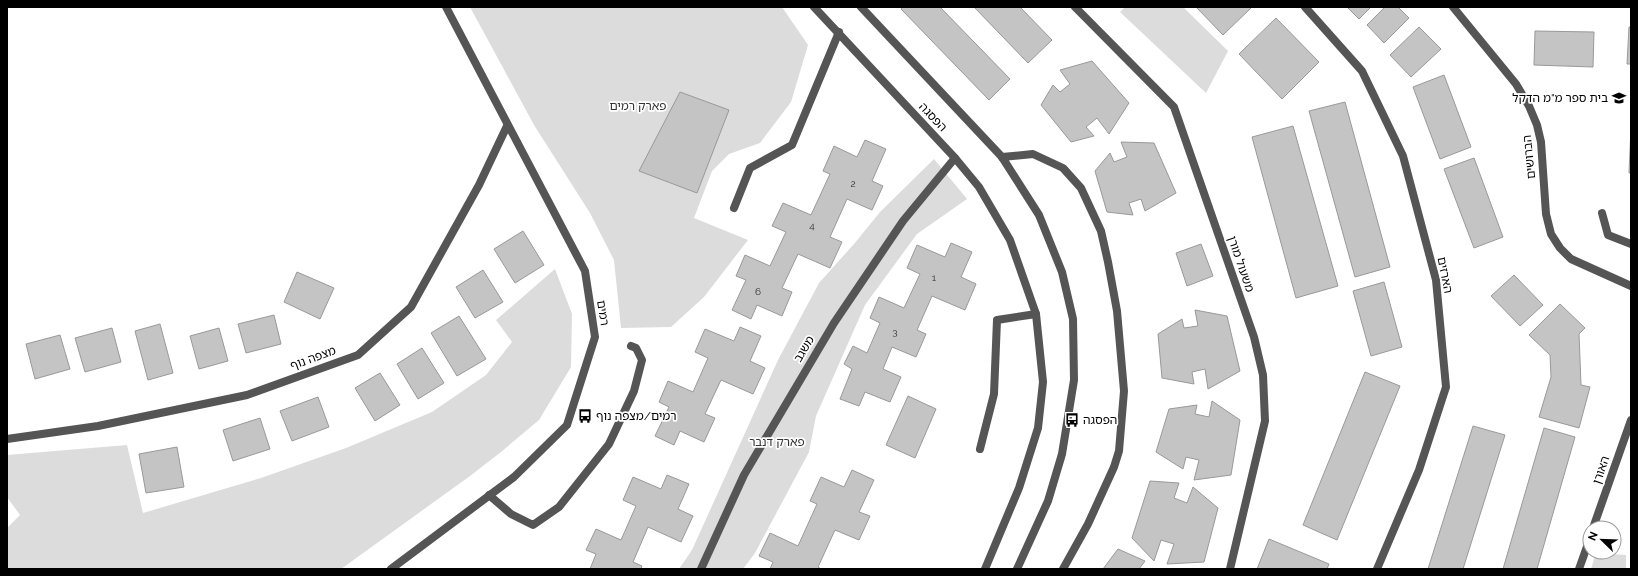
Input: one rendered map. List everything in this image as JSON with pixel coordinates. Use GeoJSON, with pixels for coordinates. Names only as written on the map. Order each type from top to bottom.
{"type":"FeatureCollection","features":[{"type":"Feature","properties":{"kind":"street","name":"רמים"},"geometry":{"type":"LineString","coordinates":[[391,569],[514,477],[567,426],[595,337],[585,271],[507,126],[446,7]]}},
{"type":"Feature","properties":{"kind":"street","name":"הפסגה"},"geometry":{"type":"LineString","coordinates":[[814,7],[955,158],[979,188],[1010,240],[1036,314],[1044,382],[1038,428],[1020,488],[984,569]]}},
{"type":"Feature","properties":{"kind":"street","name":"הפסגה"},"geometry":{"type":"LineString","coordinates":[[861,7],[1002,157],[1039,215],[1062,272],[1073,319],[1074,380],[1062,454],[1048,501],[1017,569]]}},
{"type":"Feature","properties":{"kind":"street","name":"משעול מורן"},"geometry":{"type":"LineString","coordinates":[[1075,7],[1174,107],[1254,337],[1263,375],[1265,421],[1230,569]]}},
{"type":"Feature","properties":{"kind":"street","name":"הארזים"},"geometry":{"type":"LineString","coordinates":[[1304,7],[1362,71],[1403,156],[1436,280],[1446,387],[1418,470],[1377,569]]}},
{"type":"Feature","properties":{"kind":"street","name":"הברושים"},"geometry":{"type":"LineString","coordinates":[[1452,7],[1516,84],[1529,106],[1537,125],[1541,142],[1546,214],[1551,234],[1560,248],[1570,259],[1631,286]]}},
{"type":"Feature","properties":{"kind":"street"},"geometry":{"type":"LineString","coordinates":[[734,208],[750,168],[792,145],[838,32]]}},
{"type":"Feature","properties":{"kind":"street","name":"מצפה נוף"},"geometry":{"type":"LineString","coordinates":[[7,438],[98,426],[247,395],[358,355],[411,307],[479,185],[507,126]]}},
{"type":"Feature","properties":{"kind":"street"},"geometry":{"type":"LineString","coordinates":[[1002,157],[1033,154],[1063,168],[1080,188],[1101,231],[1117,311],[1124,391],[1119,451],[1114,467],[1088,524],[1063,569]]}},
{"type":"Feature","properties":{"kind":"street","name":"משגב"},"geometry":{"type":"LineString","coordinates":[[701,569],[744,475],[834,323],[903,220],[955,158]]}},
{"type":"Feature","properties":{"kind":"street"},"geometry":{"type":"LineString","coordinates":[[1602,213],[1608,235],[1631,244]]}},
{"type":"Feature","properties":{"kind":"street"},"geometry":{"type":"LineString","coordinates":[[980,449],[994,394],[997,320],[1036,314]]}},
{"type":"Feature","properties":{"kind":"street"},"geometry":{"type":"LineString","coordinates":[[489,495],[511,514],[533,525],[559,508],[609,444],[634,390],[642,360],[636,348],[631,346]]}},
{"type":"Feature","properties":{"kind":"street","name":"האורן"},"geometry":{"type":"LineString","coordinates":[[1596,520],[1631,420]]}},
{"type":"Feature","properties":{"kind":"street"},"geometry":{"type":"LineString","coordinates":[[1622,447],[1631,450]]}},
{"type":"Feature","properties":{"kind":"green space","name":"פארק רמים"},"geometry":{"type":"Polygon","coordinates":[[[470,7],[782,7],[808,45],[791,102],[760,143],[729,154],[712,171],[694,218],[748,240],[704,297],[671,327],[621,328],[614,260],[590,213],[534,125],[470,7]]]}},
{"type":"Feature","properties":{"kind":"green space"},"geometry":{"type":"Polygon","coordinates":[[[1125,7],[1183,7],[1228,51],[1206,93],[1120,12],[1125,7]]]}},
{"type":"Feature","properties":{"kind":"green space","name":"פארק דנבר"},"geometry":{"type":"Polygon","coordinates":[[[934,159],[967,199],[917,234],[865,305],[816,416],[809,452],[755,553],[743,569],[679,569],[692,550],[778,360],[819,283],[880,212],[934,159]]]}},
{"type":"Feature","properties":{"kind":"green space"},"geometry":{"type":"Polygon","coordinates":[[[555,269],[572,314],[571,367],[539,420],[470,476],[341,569],[7,569],[7,528],[20,515],[7,497],[7,455],[127,445],[143,513],[261,478],[346,448],[432,412],[486,375],[512,342],[496,320],[555,269]]]}},
{"type":"Feature","properties":{"kind":"green space"},"geometry":{"type":"Polygon","coordinates":[[[1622,555],[1626,555],[1626,569],[1591,569],[1594,560],[1622,560],[1622,555]]]}},
{"type":"Feature","properties":{"kind":"building"},"geometry":{"type":"Polygon","coordinates":[[[903,7],[940,7],[1010,79],[989,100],[901,9],[903,7]]]}},
{"type":"Feature","properties":{"kind":"building"},"geometry":{"type":"Polygon","coordinates":[[[974,7],[1020,7],[1052,40],[1028,63],[974,7]]]}},
{"type":"Feature","properties":{"kind":"building"},"geometry":{"type":"Polygon","coordinates":[[[1196,7],[1252,7],[1223,35],[1196,7]]]}},
{"type":"Feature","properties":{"kind":"building"},"geometry":{"type":"Polygon","coordinates":[[[1347,7],[1371,7],[1359,19],[1347,7]]]}},
{"type":"Feature","properties":{"kind":"building"},"geometry":{"type":"Polygon","coordinates":[[[1385,7],[1398,7],[1409,18],[1384,43],[1367,25],[1385,7]]]}},
{"type":"Feature","properties":{"kind":"building"},"geometry":{"type":"Polygon","coordinates":[[[1276,18],[1319,62],[1282,99],[1239,54],[1276,18]]]}},
{"type":"Feature","properties":{"kind":"building"},"geometry":{"type":"Polygon","coordinates":[[[1419,27],[1441,49],[1411,77],[1390,55],[1419,27]]]}},
{"type":"Feature","properties":{"kind":"building"},"geometry":{"type":"Polygon","coordinates":[[[1629,27],[1631,27],[1631,64],[1627,64],[1629,27]]]}},
{"type":"Feature","properties":{"kind":"building"},"geometry":{"type":"Polygon","coordinates":[[[1535,31],[1594,32],[1593,67],[1534,65],[1535,31]]]}},
{"type":"Feature","properties":{"kind":"building"},"geometry":{"type":"Polygon","coordinates":[[[1092,61],[1129,103],[1109,134],[1097,118],[1086,127],[1094,136],[1071,142],[1041,105],[1053,85],[1060,92],[1070,84],[1060,70],[1092,61]]]}},
{"type":"Feature","properties":{"kind":"building"},"geometry":{"type":"Polygon","coordinates":[[[1444,75],[1471,147],[1440,159],[1413,87],[1444,75]]]}},
{"type":"Feature","properties":{"kind":"building"},"geometry":{"type":"Polygon","coordinates":[[[680,92],[729,110],[697,193],[639,171],[680,92]]]}},
{"type":"Feature","properties":{"kind":"building"},"geometry":{"type":"Polygon","coordinates":[[[1345,102],[1390,267],[1355,277],[1309,111],[1345,102]]]}},
{"type":"Feature","properties":{"kind":"building"},"geometry":{"type":"Polygon","coordinates":[[[1293,126],[1338,286],[1296,298],[1252,137],[1293,126]]]}},
{"type":"Feature","properties":{"kind":"building"},"geometry":{"type":"Polygon","coordinates":[[[1631,128],[1631,173],[1629,173],[1631,128]]]}},
{"type":"Feature","properties":{"kind":"building"},"geometry":{"type":"Polygon","coordinates":[[[865,140],[886,149],[872,181],[883,186],[872,210],[847,199],[830,237],[842,242],[830,268],[798,254],[782,288],[792,292],[782,316],[757,305],[751,319],[732,310],[746,280],[736,276],[745,255],[770,266],[786,232],[772,226],[783,203],[811,215],[830,174],[823,171],[834,146],[857,157],[865,140]]]}},
{"type":"Feature","properties":{"kind":"building"},"geometry":{"type":"Polygon","coordinates":[[[1121,142],[1154,143],[1176,193],[1145,211],[1141,199],[1129,203],[1133,215],[1107,212],[1095,171],[1110,153],[1114,162],[1127,157],[1121,142]]]}},
{"type":"Feature","properties":{"kind":"building"},"geometry":{"type":"Polygon","coordinates":[[[1474,158],[1503,237],[1474,248],[1444,169],[1474,158]]]}},
{"type":"Feature","properties":{"kind":"building"},"geometry":{"type":"Polygon","coordinates":[[[523,231],[544,265],[515,283],[494,249],[523,231]]]}},
{"type":"Feature","properties":{"kind":"building"},"geometry":{"type":"Polygon","coordinates":[[[951,243],[972,252],[961,277],[976,284],[965,310],[932,296],[917,330],[926,334],[916,357],[892,347],[883,369],[901,377],[890,402],[865,392],[859,406],[840,399],[852,369],[844,364],[853,346],[867,353],[880,323],[870,318],[879,297],[904,308],[920,274],[907,268],[917,245],[945,257],[951,243]]]}},
{"type":"Feature","properties":{"kind":"building"},"geometry":{"type":"Polygon","coordinates":[[[1201,244],[1213,276],[1187,286],[1176,253],[1201,244]]]}},
{"type":"Feature","properties":{"kind":"building"},"geometry":{"type":"Polygon","coordinates":[[[483,270],[503,302],[475,318],[456,287],[483,270]]]}},
{"type":"Feature","properties":{"kind":"building"},"geometry":{"type":"Polygon","coordinates":[[[297,272],[334,288],[320,319],[284,302],[297,272]]]}},
{"type":"Feature","properties":{"kind":"building"},"geometry":{"type":"Polygon","coordinates":[[[1514,275],[1543,305],[1520,326],[1491,296],[1514,275]]]}},
{"type":"Feature","properties":{"kind":"building"},"geometry":{"type":"Polygon","coordinates":[[[1384,282],[1402,347],[1371,356],[1353,291],[1384,282]]]}},
{"type":"Feature","properties":{"kind":"building"},"geometry":{"type":"Polygon","coordinates":[[[1560,304],[1585,328],[1579,334],[1581,385],[1590,387],[1579,428],[1539,417],[1551,377],[1550,355],[1529,335],[1560,304]]]}},
{"type":"Feature","properties":{"kind":"building"},"geometry":{"type":"Polygon","coordinates":[[[1195,310],[1227,316],[1240,371],[1208,389],[1205,369],[1192,372],[1194,384],[1162,378],[1158,334],[1182,319],[1184,328],[1198,326],[1195,310]]]}},
{"type":"Feature","properties":{"kind":"building"},"geometry":{"type":"Polygon","coordinates":[[[274,315],[281,344],[246,353],[238,324],[274,315]]]}},
{"type":"Feature","properties":{"kind":"building"},"geometry":{"type":"Polygon","coordinates":[[[459,316],[486,359],[457,376],[431,333],[459,316]]]}},
{"type":"Feature","properties":{"kind":"building"},"geometry":{"type":"Polygon","coordinates":[[[160,324],[173,373],[148,380],[135,331],[160,324]]]}},
{"type":"Feature","properties":{"kind":"building"},"geometry":{"type":"Polygon","coordinates":[[[740,327],[761,336],[750,361],[765,368],[753,394],[721,380],[705,414],[715,418],[704,442],[680,431],[674,445],[655,436],[669,407],[659,402],[668,381],[693,392],[708,358],[695,352],[705,329],[734,341],[740,327]]]}},
{"type":"Feature","properties":{"kind":"building"},"geometry":{"type":"Polygon","coordinates":[[[112,328],[121,362],[85,372],[75,338],[112,328]]]}},
{"type":"Feature","properties":{"kind":"building"},"geometry":{"type":"Polygon","coordinates":[[[219,328],[228,361],[199,369],[190,336],[219,328]]]}},
{"type":"Feature","properties":{"kind":"building"},"geometry":{"type":"Polygon","coordinates":[[[60,335],[70,369],[35,379],[26,344],[60,335]]]}},
{"type":"Feature","properties":{"kind":"building"},"geometry":{"type":"Polygon","coordinates":[[[422,348],[444,383],[418,399],[397,364],[422,348]]]}},
{"type":"Feature","properties":{"kind":"building"},"geometry":{"type":"Polygon","coordinates":[[[1365,372],[1400,386],[1337,540],[1303,525],[1365,372]]]}},
{"type":"Feature","properties":{"kind":"building"},"geometry":{"type":"Polygon","coordinates":[[[380,373],[400,405],[375,421],[355,388],[380,373]]]}},
{"type":"Feature","properties":{"kind":"building"},"geometry":{"type":"Polygon","coordinates":[[[908,396],[936,409],[915,458],[886,445],[908,396]]]}},
{"type":"Feature","properties":{"kind":"building"},"geometry":{"type":"Polygon","coordinates":[[[318,397],[329,427],[292,441],[280,411],[318,397]]]}},
{"type":"Feature","properties":{"kind":"building"},"geometry":{"type":"Polygon","coordinates":[[[1212,401],[1240,420],[1231,475],[1194,480],[1199,460],[1186,457],[1183,469],[1156,452],[1169,409],[1197,405],[1195,414],[1209,417],[1212,401]]]}},
{"type":"Feature","properties":{"kind":"building"},"geometry":{"type":"Polygon","coordinates":[[[260,418],[270,449],[233,461],[223,430],[260,418]]]}},
{"type":"Feature","properties":{"kind":"building"},"geometry":{"type":"Polygon","coordinates":[[[1473,426],[1505,435],[1463,569],[1428,569],[1473,426]]]}},
{"type":"Feature","properties":{"kind":"building"},"geometry":{"type":"Polygon","coordinates":[[[1544,428],[1575,437],[1537,569],[1503,569],[1544,428]]]}},
{"type":"Feature","properties":{"kind":"building"},"geometry":{"type":"Polygon","coordinates":[[[177,447],[184,487],[146,493],[139,454],[177,447]]]}},
{"type":"Feature","properties":{"kind":"building"},"geometry":{"type":"Polygon","coordinates":[[[852,470],[874,480],[859,512],[870,516],[859,540],[835,530],[818,567],[821,569],[770,569],[773,562],[759,556],[770,533],[798,546],[817,504],[810,501],[821,477],[844,487],[852,470]]]}},
{"type":"Feature","properties":{"kind":"building"},"geometry":{"type":"Polygon","coordinates":[[[667,475],[689,484],[678,509],[693,516],[681,542],[648,527],[633,562],[642,566],[641,569],[590,569],[596,554],[586,550],[596,529],[621,540],[636,506],[623,500],[633,477],[661,489],[667,475]]]}},
{"type":"Feature","properties":{"kind":"building"},"geometry":{"type":"Polygon","coordinates":[[[1150,481],[1179,483],[1174,498],[1187,503],[1193,487],[1218,508],[1204,562],[1167,564],[1174,544],[1161,540],[1154,561],[1132,538],[1150,481]]]}},
{"type":"Feature","properties":{"kind":"building"},"geometry":{"type":"Polygon","coordinates":[[[1269,539],[1329,564],[1327,569],[1257,569],[1269,539]]]}},
{"type":"Feature","properties":{"kind":"building"},"geometry":{"type":"Polygon","coordinates":[[[1118,549],[1145,561],[1139,569],[1103,569],[1118,549]]]}},
{"type":"Feature","properties":{"kind":"place","name":"בית ספר מ\"מ הדקל"},"geometry":{"type":"Point","coordinates":[1619,98]}},
{"type":"Feature","properties":{"kind":"place","name":"רמים/מצפה נוף"},"geometry":{"type":"Point","coordinates":[585,416]}},
{"type":"Feature","properties":{"kind":"place","name":"הפסגה"},"geometry":{"type":"Point","coordinates":[1072,420]}}]}
